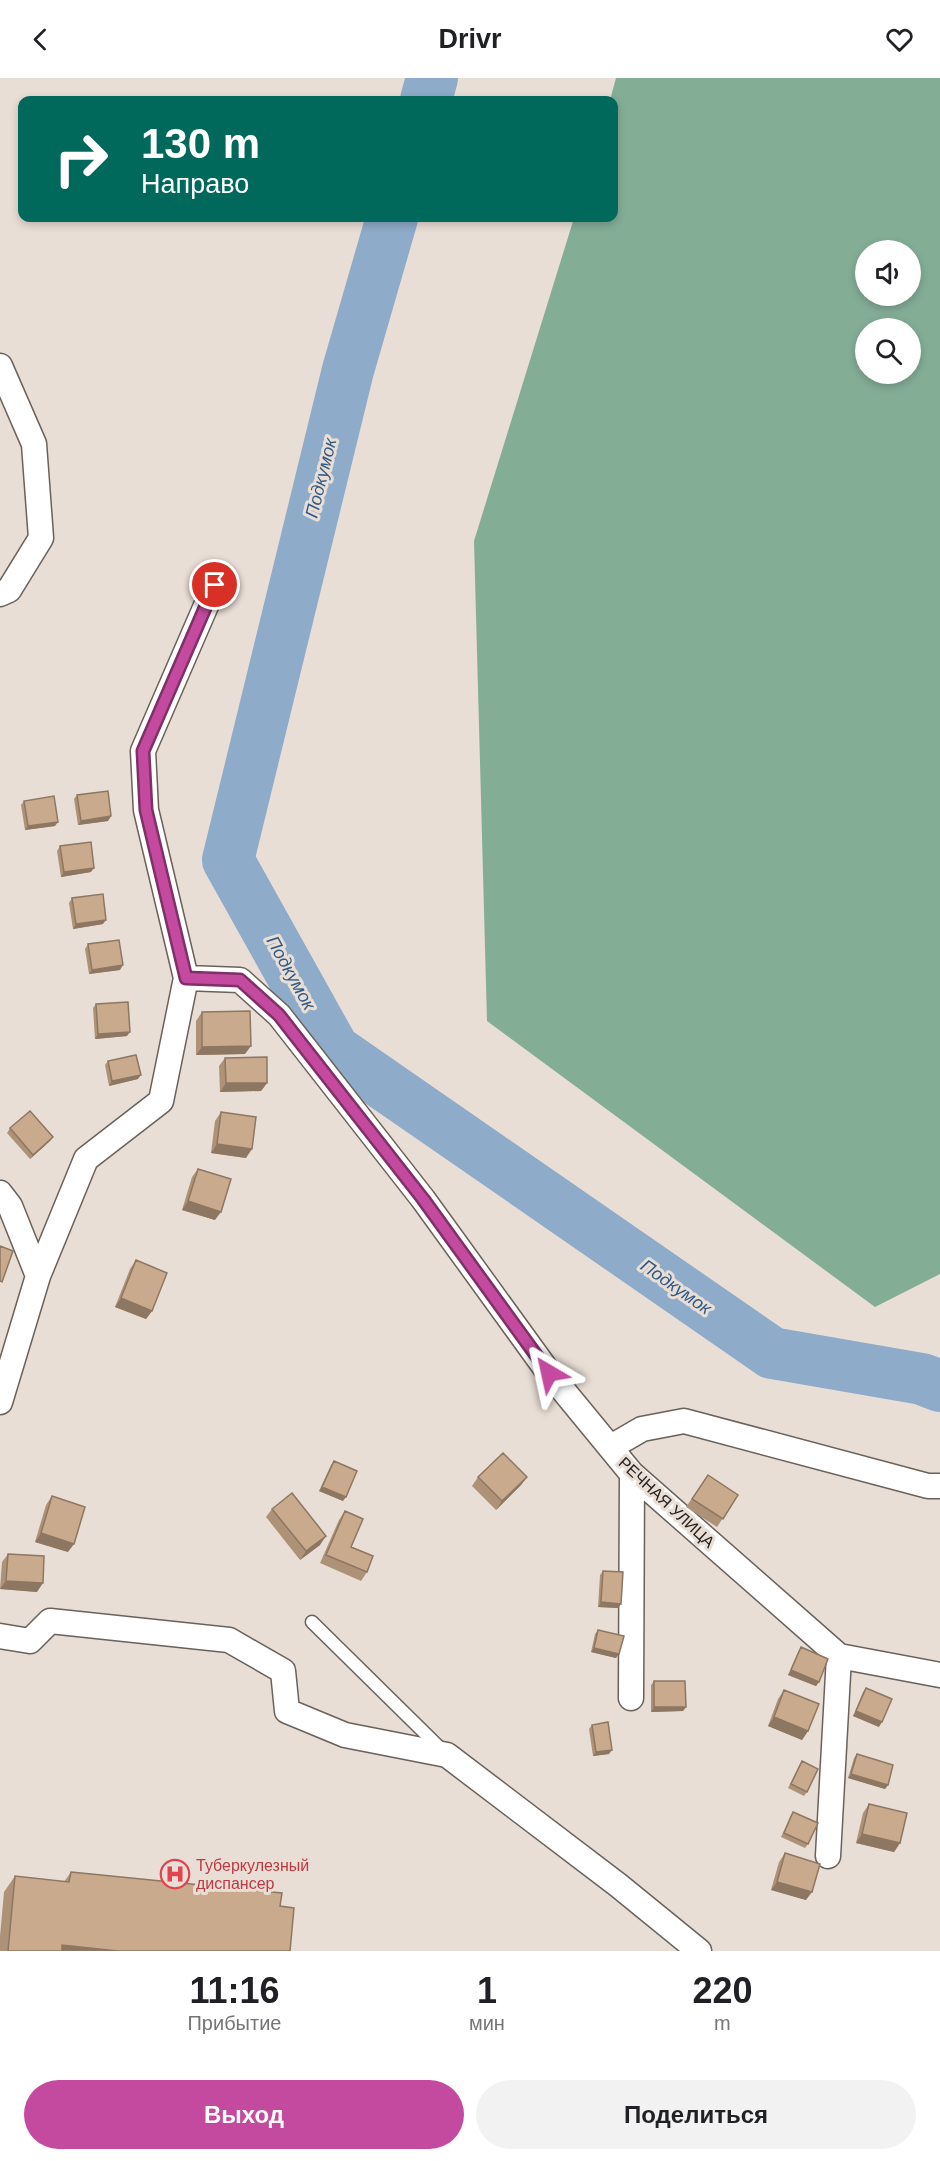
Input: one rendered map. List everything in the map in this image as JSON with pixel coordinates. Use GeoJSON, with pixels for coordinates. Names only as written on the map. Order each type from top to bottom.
{"type":"FeatureCollection","features":[{"type":"Feature","properties":{"kind":"street"},"geometry":{"type":"LineString","coordinates":[[0,366],[34,444],[40,538],[9,590],[0,594]]}},
{"type":"Feature","properties":{"kind":"street"},"geometry":{"type":"LineString","coordinates":[[0,1402],[38,1276],[86,1159],[161,1101],[186,978],[146,810],[143,751],[215,585]]}},
{"type":"Feature","properties":{"kind":"street","name":"РЕЧНАЯ УЛИЦА"},"geometry":{"type":"LineString","coordinates":[[186,978],[240,980],[279,1015],[423,1199],[549,1373],[632,1474],[839,1656]]}},
{"type":"Feature","properties":{"kind":"street"},"geometry":{"type":"LineString","coordinates":[[0,1193],[10,1206],[38,1276]]}},
{"type":"Feature","properties":{"kind":"street"},"geometry":{"type":"LineString","coordinates":[[610,1448],[642,1429],[684,1421],[927,1486],[940,1486]]}},
{"type":"Feature","properties":{"kind":"street"},"geometry":{"type":"LineString","coordinates":[[631,1698],[632,1474]]}},
{"type":"Feature","properties":{"kind":"street"},"geometry":{"type":"LineString","coordinates":[[0,1636],[30,1641],[50,1621],[229,1640],[283,1671],[287,1711],[345,1735],[447,1755],[618,1885],[699,1951]]}},
{"type":"Feature","properties":{"kind":"street"},"geometry":{"type":"LineString","coordinates":[[828,1856],[839,1656],[940,1675]]}},
{"type":"Feature","properties":{"kind":"lane"},"geometry":{"type":"LineString","coordinates":[[312,1622],[447,1755]]}},
{"type":"Feature","properties":{"kind":"green space"},"geometry":{"type":"Polygon","coordinates":[[[616,78],[940,78],[940,1274],[875,1307],[487,1021],[474,541],[573,222],[618,222],[618,96],[611,96],[616,78]]]}},
{"type":"Feature","properties":{"kind":"building"},"geometry":{"type":"Polygon","coordinates":[[[108,791],[111,816],[81,821],[77,795],[108,791]]]}},
{"type":"Feature","properties":{"kind":"building"},"geometry":{"type":"Polygon","coordinates":[[[54,796],[58,822],[28,826],[24,801],[54,796]]]}},
{"type":"Feature","properties":{"kind":"building"},"geometry":{"type":"Polygon","coordinates":[[[91,842],[94,868],[64,872],[60,846],[91,842]]]}},
{"type":"Feature","properties":{"kind":"building"},"geometry":{"type":"Polygon","coordinates":[[[103,894],[106,920],[76,924],[72,898],[103,894]]]}},
{"type":"Feature","properties":{"kind":"building"},"geometry":{"type":"Polygon","coordinates":[[[119,940],[123,965],[92,970],[88,944],[119,940]]]}},
{"type":"Feature","properties":{"kind":"building"},"geometry":{"type":"Polygon","coordinates":[[[128,1002],[130,1032],[98,1034],[96,1004],[128,1002]]]}},
{"type":"Feature","properties":{"kind":"building"},"geometry":{"type":"Polygon","coordinates":[[[250,1011],[251,1046],[202,1047],[202,1012],[250,1011]]]}},
{"type":"Feature","properties":{"kind":"building"},"geometry":{"type":"Polygon","coordinates":[[[136,1055],[141,1075],[112,1081],[108,1061],[136,1055]]]}},
{"type":"Feature","properties":{"kind":"building"},"geometry":{"type":"Polygon","coordinates":[[[267,1057],[267,1083],[226,1083],[225,1058],[267,1057]]]}},
{"type":"Feature","properties":{"kind":"building"},"geometry":{"type":"Polygon","coordinates":[[[30,1111],[53,1137],[33,1155],[10,1128],[30,1111]]]}},
{"type":"Feature","properties":{"kind":"building"},"geometry":{"type":"Polygon","coordinates":[[[221,1112],[256,1117],[252,1149],[217,1144],[221,1112]]]}},
{"type":"Feature","properties":{"kind":"building"},"geometry":{"type":"Polygon","coordinates":[[[198,1169],[231,1179],[221,1212],[188,1201],[198,1169]]]}},
{"type":"Feature","properties":{"kind":"building"},"geometry":{"type":"Polygon","coordinates":[[[0,1246],[13,1251],[2,1282],[0,1281],[0,1246]]]}},
{"type":"Feature","properties":{"kind":"building"},"geometry":{"type":"Polygon","coordinates":[[[136,1260],[167,1273],[152,1311],[121,1298],[136,1260]]]}},
{"type":"Feature","properties":{"kind":"building"},"geometry":{"type":"Polygon","coordinates":[[[503,1453],[527,1477],[502,1501],[478,1477],[503,1453]]]}},
{"type":"Feature","properties":{"kind":"building"},"geometry":{"type":"Polygon","coordinates":[[[334,1461],[357,1471],[346,1497],[322,1487],[334,1461]]]}},
{"type":"Feature","properties":{"kind":"building"},"geometry":{"type":"Polygon","coordinates":[[[708,1475],[738,1495],[723,1519],[692,1499],[708,1475]]]}},
{"type":"Feature","properties":{"kind":"building"},"geometry":{"type":"Polygon","coordinates":[[[292,1493],[326,1536],[306,1551],[272,1509],[292,1493]]]}},
{"type":"Feature","properties":{"kind":"building"},"geometry":{"type":"Polygon","coordinates":[[[52,1496],[85,1507],[74,1544],[41,1533],[52,1496]]]}},
{"type":"Feature","properties":{"kind":"building"},"geometry":{"type":"Polygon","coordinates":[[[345,1511],[363,1519],[351,1547],[373,1556],[367,1572],[326,1555],[345,1511]]]}},
{"type":"Feature","properties":{"kind":"building"},"geometry":{"type":"Polygon","coordinates":[[[8,1554],[44,1556],[43,1583],[6,1581],[8,1554]]]}},
{"type":"Feature","properties":{"kind":"building"},"geometry":{"type":"Polygon","coordinates":[[[603,1571],[623,1572],[621,1604],[601,1602],[603,1571]]]}},
{"type":"Feature","properties":{"kind":"building"},"geometry":{"type":"Polygon","coordinates":[[[598,1630],[624,1636],[619,1654],[594,1648],[598,1630]]]}},
{"type":"Feature","properties":{"kind":"building"},"geometry":{"type":"Polygon","coordinates":[[[801,1647],[828,1659],[819,1682],[791,1670],[801,1647]]]}},
{"type":"Feature","properties":{"kind":"building"},"geometry":{"type":"Polygon","coordinates":[[[654,1681],[685,1681],[686,1707],[654,1707],[654,1681]]]}},
{"type":"Feature","properties":{"kind":"building"},"geometry":{"type":"Polygon","coordinates":[[[866,1688],[892,1699],[882,1722],[856,1711],[866,1688]]]}},
{"type":"Feature","properties":{"kind":"building"},"geometry":{"type":"Polygon","coordinates":[[[784,1690],[819,1704],[808,1731],[774,1717],[784,1690]]]}},
{"type":"Feature","properties":{"kind":"building"},"geometry":{"type":"Polygon","coordinates":[[[608,1722],[612,1750],[596,1752],[592,1725],[608,1722]]]}},
{"type":"Feature","properties":{"kind":"building"},"geometry":{"type":"Polygon","coordinates":[[[857,1754],[893,1765],[888,1785],[851,1774],[857,1754]]]}},
{"type":"Feature","properties":{"kind":"building"},"geometry":{"type":"Polygon","coordinates":[[[802,1761],[818,1769],[807,1792],[791,1784],[802,1761]]]}},
{"type":"Feature","properties":{"kind":"building"},"geometry":{"type":"Polygon","coordinates":[[[869,1804],[907,1813],[900,1843],[862,1834],[869,1804]]]}},
{"type":"Feature","properties":{"kind":"building"},"geometry":{"type":"Polygon","coordinates":[[[793,1812],[818,1823],[808,1844],[784,1833],[793,1812]]]}},
{"type":"Feature","properties":{"kind":"building"},"geometry":{"type":"Polygon","coordinates":[[[785,1853],[820,1864],[812,1892],[777,1882],[785,1853]]]}},
{"type":"Feature","properties":{"kind":"building"},"geometry":{"type":"Polygon","coordinates":[[[71,1872],[282,1893],[280,1906],[294,1908],[290,1951],[118,1951],[62,1945],[62,1951],[8,1951],[15,1876],[69,1882],[71,1872]]]}},
{"type":"Feature","properties":{"kind":"waterway","name":"Подкумок"},"geometry":{"type":"LineString","coordinates":[[427,96],[432,78]]}},
{"type":"Feature","properties":{"kind":"waterway","name":"Подкумок"},"geometry":{"type":"LineString","coordinates":[[391,222],[348,370],[228,860],[334,1050],[772,1353],[922,1379],[940,1386]]}},
{"type":"Feature","properties":{"kind":"place","name":"Туберкулезный диспансер"},"geometry":{"type":"Point","coordinates":[175,1874]}},
{"type":"Feature","properties":{"kind":"route"},"geometry":{"type":"LineString","coordinates":[[215,585],[143,751],[146,810],[186,978],[240,980],[279,1015],[423,1199],[549,1373]]}}]}
